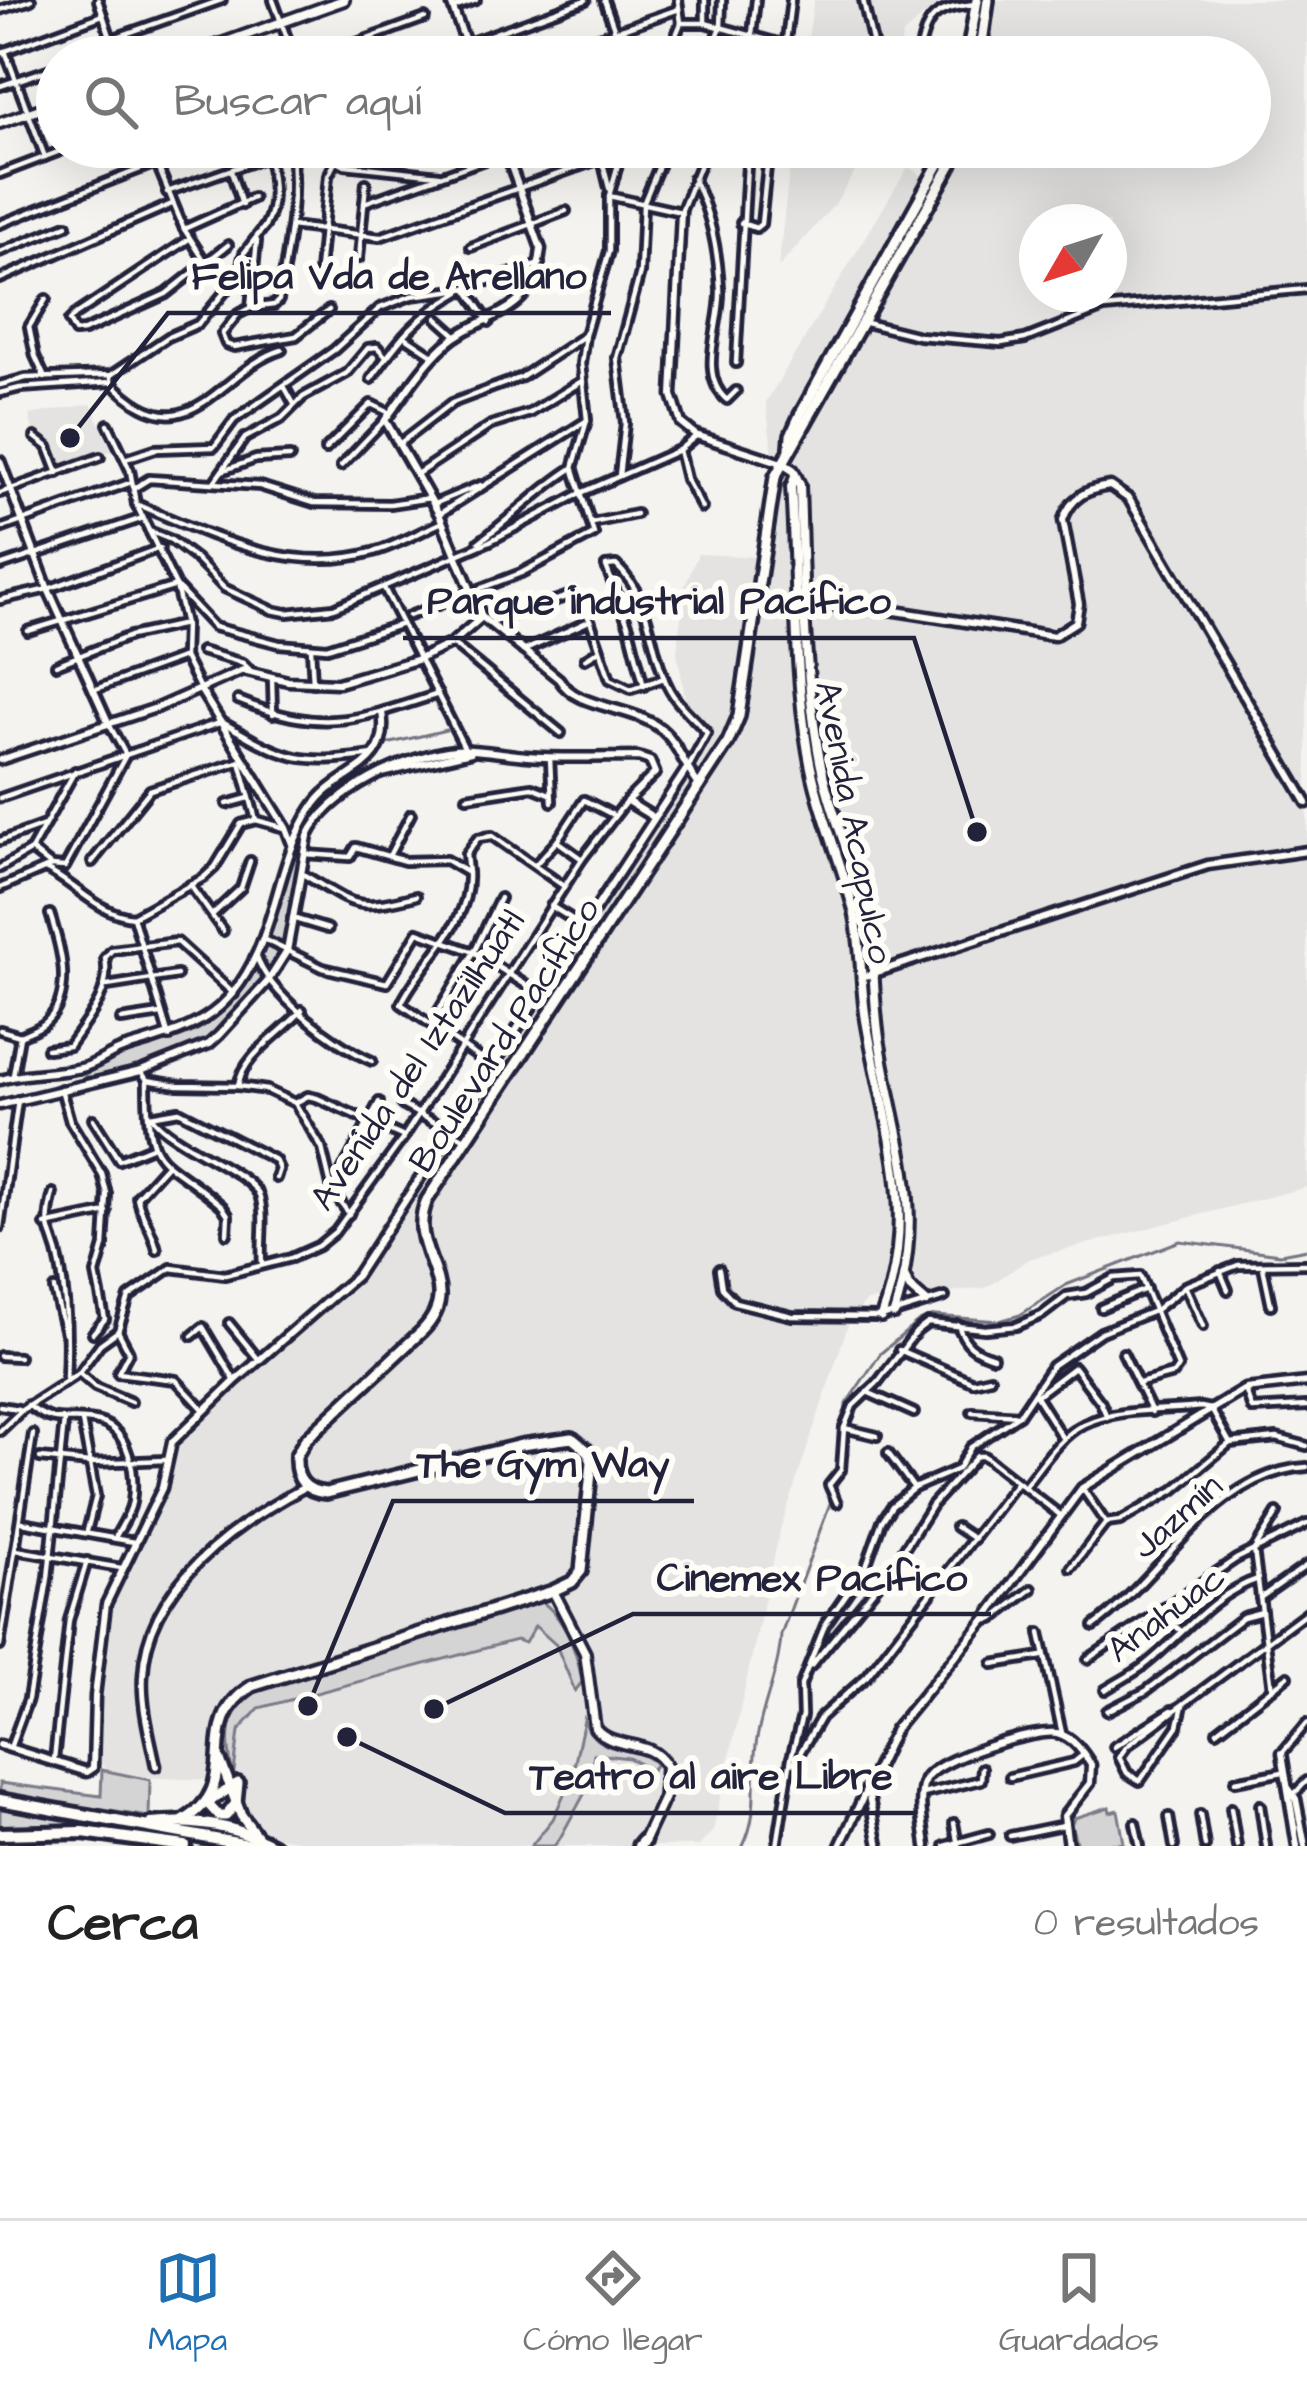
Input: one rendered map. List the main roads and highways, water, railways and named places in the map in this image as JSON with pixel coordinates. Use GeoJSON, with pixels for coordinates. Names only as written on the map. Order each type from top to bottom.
{"type":"FeatureCollection","features":[{"type":"Feature","properties":{"kind":"highway"},"geometry":{"type":"LineString","coordinates":[[0,1800],[255,1842]]}},
{"type":"Feature","properties":{"kind":"highway"},"geometry":{"type":"LineString","coordinates":[[136,1825],[183,1821],[273,1846]]}},
{"type":"Feature","properties":{"kind":"highway"},"geometry":{"type":"LineString","coordinates":[[0,1834],[82,1832],[185,1846]]}},
{"type":"Feature","properties":{"kind":"main road"},"geometry":{"type":"LineString","coordinates":[[242,36],[344,0]]}},
{"type":"Feature","properties":{"kind":"main road"},"geometry":{"type":"LineString","coordinates":[[983,36],[988,0]]}},
{"type":"Feature","properties":{"kind":"main road"},"geometry":{"type":"LineString","coordinates":[[971,36],[976,2]]}},
{"type":"Feature","properties":{"kind":"main road"},"geometry":{"type":"LineString","coordinates":[[0,123],[36,110]]}},
{"type":"Feature","properties":{"kind":"main road","name":"Boulevard Pacífico"},"geometry":{"type":"LineString","coordinates":[[856,320],[937,168]]}},
{"type":"Feature","properties":{"kind":"main road","name":"Boulevard Pacífico"},"geometry":{"type":"LineString","coordinates":[[553,1591],[572,1582],[583,1565],[592,1462],[578,1440],[557,1438],[521,1445],[326,1493],[305,1486],[295,1467],[300,1446],[429,1324],[438,1310],[441,1289],[423,1246],[420,1217],[464,1139],[728,742],[739,716],[776,477],[790,448],[790,435],[948,168]]}},
{"type":"Feature","properties":{"kind":"main road","name":"Avenida Acapulco"},"geometry":{"type":"LineString","coordinates":[[782,463],[792,468],[800,485],[799,604],[818,747],[826,791],[866,911],[872,1057],[901,1209],[899,1252],[881,1317]]}},
{"type":"Feature","properties":{"kind":"main road","name":"Avenida Acapulco"},"geometry":{"type":"LineString","coordinates":[[867,975],[911,1207],[904,1276],[894,1314]]}},
{"type":"Feature","properties":{"kind":"main road"},"geometry":{"type":"LineString","coordinates":[[904,1276],[926,1302]]}},
{"type":"Feature","properties":{"kind":"main road"},"geometry":{"type":"LineString","coordinates":[[207,1803],[220,1760],[218,1731],[224,1713],[252,1686],[553,1591],[585,1653],[595,1728],[608,1740],[654,1750],[667,1766],[664,1797],[642,1844]]}},
{"type":"Feature","properties":{"kind":"main road"},"geometry":{"type":"LineString","coordinates":[[220,1760],[255,1842]]}},
{"type":"Feature","properties":{"kind":"main road"},"geometry":{"type":"LineString","coordinates":[[183,1821],[232,1789]]}},
{"type":"Feature","properties":{"kind":"main road"},"geometry":{"type":"LineString","coordinates":[[207,1803],[222,1817],[236,1803]]}},
{"type":"Feature","properties":{"kind":"waterway"},"geometry":{"type":"LineString","coordinates":[[380,756],[387,744],[446,730]]}},
{"type":"Feature","properties":{"kind":"waterway"},"geometry":{"type":"LineString","coordinates":[[845,1421],[846,1404],[881,1353],[919,1321],[935,1316],[999,1321],[1020,1315],[1066,1285],[1180,1241],[1280,1254],[1307,1249]]}},
{"type":"Feature","properties":{"kind":"waterway"},"geometry":{"type":"LineString","coordinates":[[743,1846],[753,1808],[758,1731],[781,1635],[848,1455],[846,1431]]}},
{"type":"Feature","properties":{"kind":"place","name":"Felipa Vda de Arellano"},"geometry":{"type":"Point","coordinates":[70,438]}},
{"type":"Feature","properties":{"kind":"place","name":"Parque industrial Pacífico"},"geometry":{"type":"Point","coordinates":[977,832]}},
{"type":"Feature","properties":{"kind":"place","name":"The Gym Way"},"geometry":{"type":"Point","coordinates":[308,1706]}},
{"type":"Feature","properties":{"kind":"place","name":"Cinemex Pacífico"},"geometry":{"type":"Point","coordinates":[434,1709]}},
{"type":"Feature","properties":{"kind":"place","name":"Teatro al aire Libre"},"geometry":{"type":"Point","coordinates":[347,1737]}}]}
